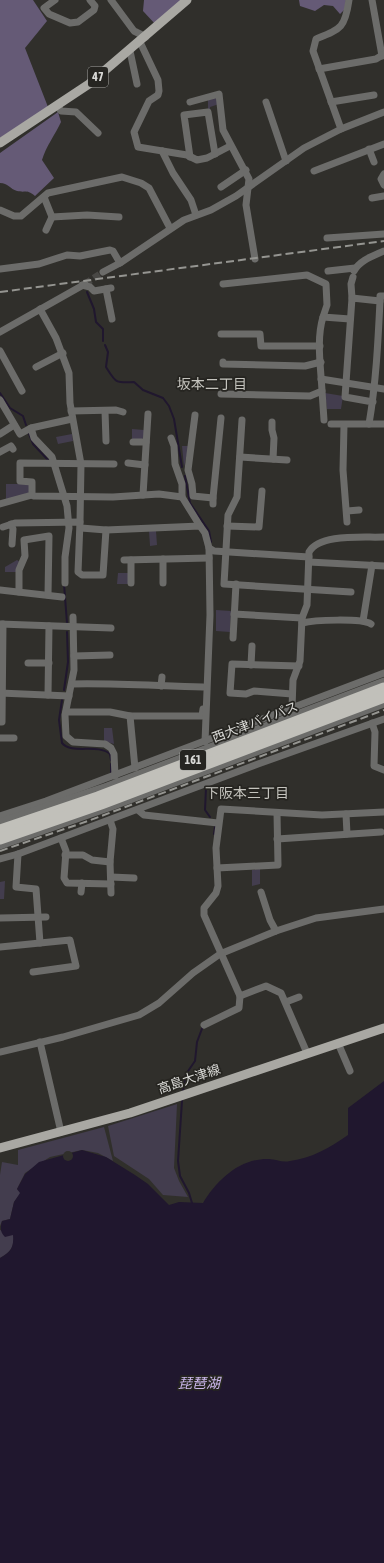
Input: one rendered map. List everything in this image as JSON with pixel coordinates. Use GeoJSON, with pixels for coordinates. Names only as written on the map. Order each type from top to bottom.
{"type":"FeatureCollection","features":[{"type":"Feature","properties":{"kind":"highway","name":"西大津バイパス"},"geometry":{"type":"LineString","coordinates":[[0,830],[105,794],[384,688]]}},
{"type":"Feature","properties":{"kind":"highway","name":"西大津バイパス"},"geometry":{"type":"LineString","coordinates":[[0,838],[94,807],[383,703]]}},
{"type":"Feature","properties":{"kind":"main road","name":"47"},"geometry":{"type":"LineString","coordinates":[[0,143],[89,84],[187,0]]}},
{"type":"Feature","properties":{"kind":"main road","name":"高島大津線"},"geometry":{"type":"LineString","coordinates":[[0,1148],[145,1108],[384,1028]]}},
{"type":"Feature","properties":{"kind":"street"},"geometry":{"type":"LineString","coordinates":[[55,0],[44,8],[49,14],[70,23],[78,22],[94,10],[95,6],[90,0]]}},
{"type":"Feature","properties":{"kind":"street"},"geometry":{"type":"LineString","coordinates":[[111,0],[134,31],[143,39],[158,80],[158,95],[149,101],[134,132],[138,147],[190,157],[197,160],[215,154],[230,146]]}},
{"type":"Feature","properties":{"kind":"street"},"geometry":{"type":"LineString","coordinates":[[341,129],[313,51],[313,44],[316,39],[340,28],[344,22],[349,0]]}},
{"type":"Feature","properties":{"kind":"street"},"geometry":{"type":"LineString","coordinates":[[319,69],[376,59],[383,55],[372,0]]}},
{"type":"Feature","properties":{"kind":"street"},"geometry":{"type":"LineString","coordinates":[[130,50],[137,84]]}},
{"type":"Feature","properties":{"kind":"street"},"geometry":{"type":"LineString","coordinates":[[190,102],[219,94],[223,130],[230,146],[246,170],[249,179],[246,205],[255,259]]}},
{"type":"Feature","properties":{"kind":"street"},"geometry":{"type":"LineString","coordinates":[[331,102],[374,94]]}},
{"type":"Feature","properties":{"kind":"street"},"geometry":{"type":"LineString","coordinates":[[266,102],[286,161]]}},
{"type":"Feature","properties":{"kind":"street"},"geometry":{"type":"LineString","coordinates":[[57,105],[61,111],[76,112],[82,116],[98,133]]}},
{"type":"Feature","properties":{"kind":"street"},"geometry":{"type":"LineString","coordinates":[[190,157],[184,115],[208,112],[215,154]]}},
{"type":"Feature","properties":{"kind":"street"},"geometry":{"type":"LineString","coordinates":[[103,272],[120,263],[170,228],[196,215],[211,210],[249,187],[304,148],[341,129],[384,112]]}},
{"type":"Feature","properties":{"kind":"street"},"geometry":{"type":"LineString","coordinates":[[314,171],[384,144]]}},
{"type":"Feature","properties":{"kind":"street"},"geometry":{"type":"LineString","coordinates":[[369,149],[374,162]]}},
{"type":"Feature","properties":{"kind":"street"},"geometry":{"type":"LineString","coordinates":[[162,151],[173,174],[191,200],[196,215]]}},
{"type":"Feature","properties":{"kind":"street"},"geometry":{"type":"LineString","coordinates":[[221,187],[246,170]]}},
{"type":"Feature","properties":{"kind":"street"},"geometry":{"type":"LineString","coordinates":[[384,174],[381,179],[384,185]]}},
{"type":"Feature","properties":{"kind":"street"},"geometry":{"type":"LineString","coordinates":[[0,210],[14,216],[21,216],[48,193],[122,177],[141,183],[149,188],[170,228]]}},
{"type":"Feature","properties":{"kind":"street"},"geometry":{"type":"LineString","coordinates":[[372,198],[384,196]]}},
{"type":"Feature","properties":{"kind":"street"},"geometry":{"type":"LineString","coordinates":[[44,197],[52,217],[46,230]]}},
{"type":"Feature","properties":{"kind":"street"},"geometry":{"type":"LineString","coordinates":[[52,217],[87,215],[119,217]]}},
{"type":"Feature","properties":{"kind":"street"},"geometry":{"type":"LineString","coordinates":[[327,238],[384,234]]}},
{"type":"Feature","properties":{"kind":"street"},"geometry":{"type":"LineString","coordinates":[[0,269],[39,264],[67,255],[80,256],[110,250],[113,251],[120,263]]}},
{"type":"Feature","properties":{"kind":"street"},"geometry":{"type":"LineString","coordinates":[[373,402],[345,397],[352,298],[351,284],[354,272],[370,257],[384,251]]}},
{"type":"Feature","properties":{"kind":"street"},"geometry":{"type":"LineString","coordinates":[[328,271],[354,272]]}},
{"type":"Feature","properties":{"kind":"street"},"geometry":{"type":"LineString","coordinates":[[223,284],[307,275],[326,284],[327,306],[321,325],[320,346],[324,420]]}},
{"type":"Feature","properties":{"kind":"street"},"geometry":{"type":"LineString","coordinates":[[0,332],[83,285],[90,287],[94,291],[109,289],[112,319]]}},
{"type":"Feature","properties":{"kind":"street"},"geometry":{"type":"LineString","coordinates":[[352,298],[382,298],[381,332],[369,424]]}},
{"type":"Feature","properties":{"kind":"street"},"geometry":{"type":"LineString","coordinates":[[40,309],[63,354],[68,373],[72,419],[81,464],[78,572],[82,574],[103,574],[106,530]]}},
{"type":"Feature","properties":{"kind":"street"},"geometry":{"type":"LineString","coordinates":[[323,317],[350,319]]}},
{"type":"Feature","properties":{"kind":"street"},"geometry":{"type":"LineString","coordinates":[[221,334],[260,334],[261,346],[320,346]]}},
{"type":"Feature","properties":{"kind":"street"},"geometry":{"type":"LineString","coordinates":[[0,352],[2,360],[22,391]]}},
{"type":"Feature","properties":{"kind":"street"},"geometry":{"type":"LineString","coordinates":[[36,368],[63,354]]}},
{"type":"Feature","properties":{"kind":"street"},"geometry":{"type":"LineString","coordinates":[[222,363],[305,366],[321,362]]}},
{"type":"Feature","properties":{"kind":"street"},"geometry":{"type":"LineString","coordinates":[[321,379],[384,389]]}},
{"type":"Feature","properties":{"kind":"street"},"geometry":{"type":"LineString","coordinates":[[221,394],[310,396],[322,391]]}},
{"type":"Feature","properties":{"kind":"street"},"geometry":{"type":"LineString","coordinates":[[0,400],[2,409],[20,434],[31,428],[72,419]]}},
{"type":"Feature","properties":{"kind":"street"},"geometry":{"type":"LineString","coordinates":[[71,411],[124,412]]}},
{"type":"Feature","properties":{"kind":"street"},"geometry":{"type":"LineString","coordinates":[[106,411],[106,441]]}},
{"type":"Feature","properties":{"kind":"street"},"geometry":{"type":"LineString","coordinates":[[143,495],[148,414]]}},
{"type":"Feature","properties":{"kind":"street"},"geometry":{"type":"LineString","coordinates":[[195,415],[188,470],[192,484],[193,496],[213,501],[221,418]]}},
{"type":"Feature","properties":{"kind":"street"},"geometry":{"type":"LineString","coordinates":[[242,420],[237,497],[228,515],[224,584],[307,588],[351,592]]}},
{"type":"Feature","properties":{"kind":"street"},"geometry":{"type":"LineString","coordinates":[[272,422],[274,438],[273,459]]}},
{"type":"Feature","properties":{"kind":"street"},"geometry":{"type":"LineString","coordinates":[[331,424],[384,424]]}},
{"type":"Feature","properties":{"kind":"street"},"geometry":{"type":"LineString","coordinates":[[0,434],[14,425]]}},
{"type":"Feature","properties":{"kind":"street"},"geometry":{"type":"LineString","coordinates":[[344,425],[343,470],[347,522]]}},
{"type":"Feature","properties":{"kind":"street"},"geometry":{"type":"LineString","coordinates":[[31,428],[34,438],[48,453],[68,506],[69,522],[65,557],[65,583]]}},
{"type":"Feature","properties":{"kind":"street"},"geometry":{"type":"LineString","coordinates":[[171,438],[174,446],[178,473],[182,484],[182,497],[205,532],[209,548],[206,558],[205,584]]}},
{"type":"Feature","properties":{"kind":"street"},"geometry":{"type":"LineString","coordinates":[[133,442],[146,442]]}},
{"type":"Feature","properties":{"kind":"street"},"geometry":{"type":"LineString","coordinates":[[0,452],[11,446],[13,449]]}},
{"type":"Feature","properties":{"kind":"street"},"geometry":{"type":"LineString","coordinates":[[240,457],[287,460]]}},
{"type":"Feature","properties":{"kind":"street"},"geometry":{"type":"LineString","coordinates":[[32,495],[32,482],[20,481],[20,463],[114,464]]}},
{"type":"Feature","properties":{"kind":"street"},"geometry":{"type":"LineString","coordinates":[[128,463],[145,465]]}},
{"type":"Feature","properties":{"kind":"street"},"geometry":{"type":"LineString","coordinates":[[178,473],[188,470]]}},
{"type":"Feature","properties":{"kind":"street"},"geometry":{"type":"LineString","coordinates":[[227,526],[260,527],[262,491]]}},
{"type":"Feature","properties":{"kind":"street"},"geometry":{"type":"LineString","coordinates":[[0,504],[32,495],[81,496],[159,494],[182,497]]}},
{"type":"Feature","properties":{"kind":"street"},"geometry":{"type":"LineString","coordinates":[[347,511],[359,510]]}},
{"type":"Feature","properties":{"kind":"street"},"geometry":{"type":"LineString","coordinates":[[3,527],[11,524],[69,522],[106,530],[200,526]]}},
{"type":"Feature","properties":{"kind":"street"},"geometry":{"type":"LineString","coordinates":[[11,524],[13,529],[12,544],[18,541]]}},
{"type":"Feature","properties":{"kind":"street"},"geometry":{"type":"LineString","coordinates":[[19,592],[19,570],[25,556],[24,540],[49,536],[48,595]]}},
{"type":"Feature","properties":{"kind":"street"},"geometry":{"type":"LineString","coordinates":[[292,708],[293,680],[299,666],[302,620],[307,605],[309,560],[312,547],[326,539],[384,537]]}},
{"type":"Feature","properties":{"kind":"street"},"geometry":{"type":"LineString","coordinates":[[209,548],[214,551],[384,566]]}},
{"type":"Feature","properties":{"kind":"street"},"geometry":{"type":"LineString","coordinates":[[131,583],[127,560],[206,558]]}},
{"type":"Feature","properties":{"kind":"street"},"geometry":{"type":"LineString","coordinates":[[205,742],[210,615],[206,558]]}},
{"type":"Feature","properties":{"kind":"street"},"geometry":{"type":"LineString","coordinates":[[163,559],[163,583]]}},
{"type":"Feature","properties":{"kind":"street"},"geometry":{"type":"LineString","coordinates":[[363,621],[372,565]]}},
{"type":"Feature","properties":{"kind":"street"},"geometry":{"type":"LineString","coordinates":[[233,638],[236,584]]}},
{"type":"Feature","properties":{"kind":"street"},"geometry":{"type":"LineString","coordinates":[[0,590],[62,597]]}},
{"type":"Feature","properties":{"kind":"street"},"geometry":{"type":"LineString","coordinates":[[234,614],[318,621],[363,621],[371,624]]}},
{"type":"Feature","properties":{"kind":"street"},"geometry":{"type":"LineString","coordinates":[[73,617],[74,656],[72,684],[66,712],[66,736],[73,742],[105,744],[111,748],[114,754],[115,776]]}},
{"type":"Feature","properties":{"kind":"street"},"geometry":{"type":"LineString","coordinates":[[0,722],[2,722],[2,624],[111,628]]}},
{"type":"Feature","properties":{"kind":"street"},"geometry":{"type":"LineString","coordinates":[[48,695],[49,626]]}},
{"type":"Feature","properties":{"kind":"street"},"geometry":{"type":"LineString","coordinates":[[251,665],[252,646]]}},
{"type":"Feature","properties":{"kind":"street"},"geometry":{"type":"LineString","coordinates":[[74,656],[110,655]]}},
{"type":"Feature","properties":{"kind":"street"},"geometry":{"type":"LineString","coordinates":[[28,663],[49,663]]}},
{"type":"Feature","properties":{"kind":"street"},"geometry":{"type":"LineString","coordinates":[[292,694],[254,691],[246,694],[230,693],[232,664],[299,666]]}},
{"type":"Feature","properties":{"kind":"street"},"geometry":{"type":"LineString","coordinates":[[0,822],[371,682],[384,673]]}},
{"type":"Feature","properties":{"kind":"street"},"geometry":{"type":"LineString","coordinates":[[161,686],[162,677]]}},
{"type":"Feature","properties":{"kind":"street"},"geometry":{"type":"LineString","coordinates":[[66,712],[110,712],[130,716],[202,716],[203,678]]}},
{"type":"Feature","properties":{"kind":"street"},"geometry":{"type":"LineString","coordinates":[[371,682],[384,681]]}},
{"type":"Feature","properties":{"kind":"street"},"geometry":{"type":"LineString","coordinates":[[0,859],[18,854],[384,719],[383,703],[371,682]]}},
{"type":"Feature","properties":{"kind":"street"},"geometry":{"type":"LineString","coordinates":[[72,684],[110,683],[135,686],[203,687]]}},
{"type":"Feature","properties":{"kind":"street"},"geometry":{"type":"LineString","coordinates":[[0,816],[106,783],[115,776],[194,749],[205,742],[292,708],[350,690]]}},
{"type":"Feature","properties":{"kind":"street"},"geometry":{"type":"LineString","coordinates":[[1,693],[69,696]]}},
{"type":"Feature","properties":{"kind":"street"},"geometry":{"type":"LineString","coordinates":[[0,846],[114,806],[383,703]]}},
{"type":"Feature","properties":{"kind":"street"},"geometry":{"type":"LineString","coordinates":[[130,716],[135,768]]}},
{"type":"Feature","properties":{"kind":"street"},"geometry":{"type":"LineString","coordinates":[[372,723],[375,732],[374,766],[384,770]]}},
{"type":"Feature","properties":{"kind":"street"},"geometry":{"type":"LineString","coordinates":[[0,738],[14,738]]}},
{"type":"Feature","properties":{"kind":"street"},"geometry":{"type":"LineString","coordinates":[[194,749],[204,772],[204,785]]}},
{"type":"Feature","properties":{"kind":"street"},"geometry":{"type":"LineString","coordinates":[[106,783],[119,817]]}},
{"type":"Feature","properties":{"kind":"street"},"geometry":{"type":"LineString","coordinates":[[204,1025],[240,1008],[240,996],[220,954],[204,915],[204,908],[216,892],[218,886],[216,848],[221,809],[322,815],[384,812]]}},
{"type":"Feature","properties":{"kind":"street"},"geometry":{"type":"LineString","coordinates":[[138,810],[144,815],[218,823]]}},
{"type":"Feature","properties":{"kind":"street"},"geometry":{"type":"LineString","coordinates":[[217,868],[278,865],[277,813]]}},
{"type":"Feature","properties":{"kind":"street"},"geometry":{"type":"LineString","coordinates":[[346,814],[347,834]]}},
{"type":"Feature","properties":{"kind":"street"},"geometry":{"type":"LineString","coordinates":[[110,820],[113,829],[110,862],[111,893]]}},
{"type":"Feature","properties":{"kind":"street"},"geometry":{"type":"LineString","coordinates":[[277,839],[381,832]]}},
{"type":"Feature","properties":{"kind":"street"},"geometry":{"type":"LineString","coordinates":[[61,838],[65,855],[64,878],[67,883],[134,878]]}},
{"type":"Feature","properties":{"kind":"street"},"geometry":{"type":"LineString","coordinates":[[18,854],[16,887],[36,889],[40,943]]}},
{"type":"Feature","properties":{"kind":"street"},"geometry":{"type":"LineString","coordinates":[[65,855],[83,855],[92,860],[110,862]]}},
{"type":"Feature","properties":{"kind":"street"},"geometry":{"type":"LineString","coordinates":[[82,883],[82,892]]}},
{"type":"Feature","properties":{"kind":"street"},"geometry":{"type":"LineString","coordinates":[[261,892],[270,920],[276,931]]}},
{"type":"Feature","properties":{"kind":"street"},"geometry":{"type":"LineString","coordinates":[[0,1052],[127,1019],[149,1010],[193,973],[220,954],[276,931],[316,918],[384,909]]}},
{"type":"Feature","properties":{"kind":"street"},"geometry":{"type":"LineString","coordinates":[[0,918],[46,917]]}},
{"type":"Feature","properties":{"kind":"street"},"geometry":{"type":"LineString","coordinates":[[0,947],[70,940],[76,966],[33,972]]}},
{"type":"Feature","properties":{"kind":"street"},"geometry":{"type":"LineString","coordinates":[[240,996],[266,986],[281,993],[307,1053]]}},
{"type":"Feature","properties":{"kind":"street"},"geometry":{"type":"LineString","coordinates":[[286,1002],[299,997]]}},
{"type":"Feature","properties":{"kind":"street"},"geometry":{"type":"LineString","coordinates":[[40,1042],[61,1132]]}},
{"type":"Feature","properties":{"kind":"street"},"geometry":{"type":"LineString","coordinates":[[338,1043],[350,1071]]}},
{"type":"Feature","properties":{"kind":"shaded area"},"geometry":{"type":"Polygon","coordinates":[[[0,0],[33,0],[47,21],[25,48],[48,107],[0,138],[0,0]]]}},
{"type":"Feature","properties":{"kind":"shaded area"},"geometry":{"type":"Polygon","coordinates":[[[144,0],[182,0],[156,25],[143,11],[144,0]]]}},
{"type":"Feature","properties":{"kind":"shaded area"},"geometry":{"type":"Polygon","coordinates":[[[299,0],[346,0],[345,9],[340,14],[333,6],[324,5],[315,11],[300,6],[299,0]]]}},
{"type":"Feature","properties":{"kind":"shaded area"},"geometry":{"type":"Polygon","coordinates":[[[218,96],[219,104],[210,107],[210,111],[208,111],[208,99],[218,96]]]}},
{"type":"Feature","properties":{"kind":"shaded area"},"geometry":{"type":"Polygon","coordinates":[[[58,112],[61,122],[42,160],[54,178],[35,196],[28,192],[17,191],[5,184],[0,183],[0,153],[58,112]]]}},
{"type":"Feature","properties":{"kind":"shaded area"},"geometry":{"type":"Polygon","coordinates":[[[325,393],[343,396],[341,409],[327,409],[325,393]]]}},
{"type":"Feature","properties":{"kind":"shaded area"},"geometry":{"type":"Polygon","coordinates":[[[132,429],[144,430],[144,437],[141,440],[132,439],[132,429]]]}},
{"type":"Feature","properties":{"kind":"shaded area"},"geometry":{"type":"Polygon","coordinates":[[[72,434],[73,441],[58,444],[56,437],[72,434]]]}},
{"type":"Feature","properties":{"kind":"shaded area"},"geometry":{"type":"Polygon","coordinates":[[[182,446],[189,446],[184,467],[182,446]]]}},
{"type":"Feature","properties":{"kind":"shaded area"},"geometry":{"type":"Polygon","coordinates":[[[6,484],[28,484],[31,488],[28,493],[6,500],[6,484]]]}},
{"type":"Feature","properties":{"kind":"shaded area"},"geometry":{"type":"Polygon","coordinates":[[[149,531],[156,531],[157,545],[150,546],[149,531]]]}},
{"type":"Feature","properties":{"kind":"shaded area"},"geometry":{"type":"Polygon","coordinates":[[[17,560],[20,562],[17,572],[5,572],[5,567],[17,560]]]}},
{"type":"Feature","properties":{"kind":"shaded area"},"geometry":{"type":"Polygon","coordinates":[[[118,573],[128,573],[128,584],[117,584],[118,573]]]}},
{"type":"Feature","properties":{"kind":"shaded area"},"geometry":{"type":"Polygon","coordinates":[[[216,610],[231,611],[230,632],[216,631],[216,610]]]}},
{"type":"Feature","properties":{"kind":"shaded area"},"geometry":{"type":"Polygon","coordinates":[[[104,728],[112,728],[114,744],[104,741],[104,728]]]}},
{"type":"Feature","properties":{"kind":"shaded area"},"geometry":{"type":"Polygon","coordinates":[[[260,869],[260,884],[252,886],[252,870],[260,869]]]}},
{"type":"Feature","properties":{"kind":"shaded area"},"geometry":{"type":"Polygon","coordinates":[[[5,881],[4,899],[0,899],[0,882],[5,881]]]}},
{"type":"Feature","properties":{"kind":"shaded area"},"geometry":{"type":"Polygon","coordinates":[[[177,1104],[174,1168],[188,1197],[163,1195],[149,1179],[114,1156],[108,1126],[177,1104]]]}},
{"type":"Feature","properties":{"kind":"shaded area"},"geometry":{"type":"Polygon","coordinates":[[[104,1127],[113,1161],[98,1153],[82,1150],[50,1157],[25,1173],[17,1189],[21,1193],[14,1202],[10,1219],[2,1221],[0,1226],[0,1175],[2,1162],[18,1165],[18,1150],[104,1127]]]}},
{"type":"Feature","properties":{"kind":"shaded area"},"geometry":{"type":"Polygon","coordinates":[[[0,1230],[14,1235],[11,1249],[7,1254],[0,1258],[0,1230]]]}},
{"type":"Feature","properties":{"kind":"water","name":"琵琶湖"},"geometry":{"type":"Polygon","coordinates":[[[384,1081],[384,1563],[0,1563],[0,1258],[7,1254],[11,1249],[13,1239],[13,1235],[5,1237],[1,1232],[1,1228],[2,1221],[10,1219],[14,1202],[20,1193],[17,1189],[25,1174],[39,1162],[82,1150],[106,1157],[135,1175],[148,1184],[169,1205],[179,1202],[203,1203],[215,1186],[239,1166],[258,1160],[269,1159],[287,1161],[306,1158],[327,1148],[348,1135],[348,1108],[384,1081]]]}},
{"type":"Feature","properties":{"kind":"pier"},"geometry":{"type":"Polygon","coordinates":[[[68,1151],[73,1156],[68,1161],[63,1156],[68,1151]]]}},
{"type":"Feature","properties":{"kind":"waterway"},"geometry":{"type":"LineString","coordinates":[[87,292],[94,309],[96,322],[103,329],[103,341]]}},
{"type":"Feature","properties":{"kind":"waterway"},"geometry":{"type":"LineString","coordinates":[[105,345],[108,352],[106,367],[114,379],[119,382],[134,382],[143,390],[163,398],[169,406],[174,419],[182,467]]}},
{"type":"Feature","properties":{"kind":"waterway"},"geometry":{"type":"LineString","coordinates":[[0,393],[10,408],[23,416],[26,425]]}},
{"type":"Feature","properties":{"kind":"waterway"},"geometry":{"type":"LineString","coordinates":[[29,434],[33,444],[49,461]]}},
{"type":"Feature","properties":{"kind":"waterway"},"geometry":{"type":"LineString","coordinates":[[185,476],[190,503],[209,531],[211,542]]}},
{"type":"Feature","properties":{"kind":"waterway"},"geometry":{"type":"LineString","coordinates":[[64,584],[67,623]]}},
{"type":"Feature","properties":{"kind":"waterway"},"geometry":{"type":"LineString","coordinates":[[64,690],[68,662],[67,632]]}},
{"type":"Feature","properties":{"kind":"waterway"},"geometry":{"type":"LineString","coordinates":[[62,700],[59,720],[62,743],[72,748],[98,749],[105,751],[110,754],[111,760]]}},
{"type":"Feature","properties":{"kind":"waterway"},"geometry":{"type":"LineString","coordinates":[[111,764],[111,772]]}},
{"type":"Feature","properties":{"kind":"waterway"},"geometry":{"type":"LineString","coordinates":[[206,788],[205,810],[210,817]]}},
{"type":"Feature","properties":{"kind":"waterway"},"geometry":{"type":"LineString","coordinates":[[214,834],[215,827]]}},
{"type":"Feature","properties":{"kind":"waterway"},"geometry":{"type":"LineString","coordinates":[[183,1090],[186,1074],[195,1061],[197,1042],[203,1026]]}},
{"type":"Feature","properties":{"kind":"waterway"},"geometry":{"type":"LineString","coordinates":[[182,1101],[178,1161],[180,1176],[189,1193],[192,1203]]}},
{"type":"Feature","properties":{"kind":"tunnel"},"geometry":{"type":"LineString","coordinates":[[85,284],[103,272]]}},
{"type":"Feature","properties":{"kind":"railway"},"geometry":{"type":"LineString","coordinates":[[0,292],[384,241]]}},
{"type":"Feature","properties":{"kind":"railway"},"geometry":{"type":"LineString","coordinates":[[0,851],[88,821],[384,710]]}},
{"type":"Feature","properties":{"kind":"district","name":"坂本二丁目"},"geometry":{"type":"Point","coordinates":[212,384]}},
{"type":"Feature","properties":{"kind":"district","name":"下阪本三丁目"},"geometry":{"type":"Point","coordinates":[247,793]}}]}
